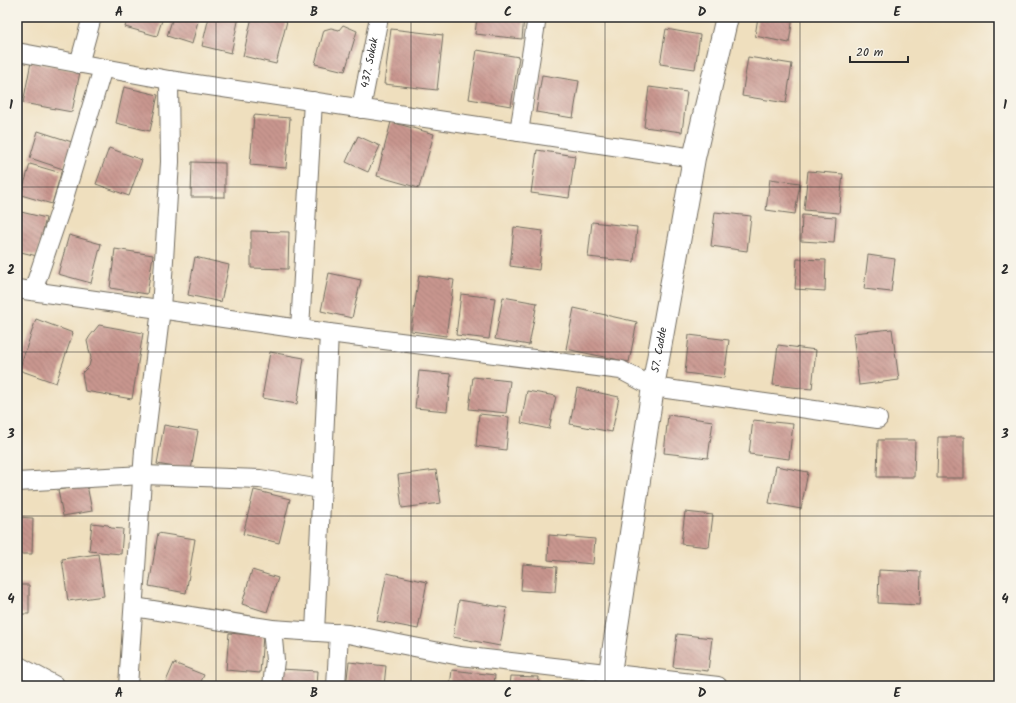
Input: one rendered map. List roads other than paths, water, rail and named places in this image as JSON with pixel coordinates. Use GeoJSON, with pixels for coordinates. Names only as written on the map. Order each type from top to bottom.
{"type":"FeatureCollection","features":[{"type":"Feature","properties":{"kind":"street"},"geometry":{"type":"LineString","coordinates":[[79,64],[92,17]]}},
{"type":"Feature","properties":{"kind":"street","name":"437. Sokak"},"geometry":{"type":"LineString","coordinates":[[361,109],[379,17]]}},
{"type":"Feature","properties":{"kind":"street"},"geometry":{"type":"LineString","coordinates":[[519,132],[537,17]]}},
{"type":"Feature","properties":{"kind":"street","name":"57. Cadde"},"geometry":{"type":"LineString","coordinates":[[609,680],[653,387],[694,158],[727,17]]}},
{"type":"Feature","properties":{"kind":"street"},"geometry":{"type":"LineString","coordinates":[[17,52],[169,80],[694,158]]}},
{"type":"Feature","properties":{"kind":"street"},"geometry":{"type":"LineString","coordinates":[[103,68],[61,208],[25,290],[329,333],[621,370],[653,387],[878,420]]}},
{"type":"Feature","properties":{"kind":"street"},"geometry":{"type":"LineString","coordinates":[[128,686],[144,450],[161,309],[170,162],[169,80]]}},
{"type":"Feature","properties":{"kind":"street"},"geometry":{"type":"LineString","coordinates":[[300,329],[313,102]]}},
{"type":"Feature","properties":{"kind":"street"},"geometry":{"type":"LineString","coordinates":[[315,632],[329,333]]}},
{"type":"Feature","properties":{"kind":"street"},"geometry":{"type":"LineString","coordinates":[[17,482],[143,475],[260,479],[321,489]]}},
{"type":"Feature","properties":{"kind":"street"},"geometry":{"type":"LineString","coordinates":[[134,608],[272,628],[339,633],[460,656],[609,680],[718,686]]}},
{"type":"Feature","properties":{"kind":"street"},"geometry":{"type":"LineString","coordinates":[[272,628],[275,660],[272,686]]}},
{"type":"Feature","properties":{"kind":"street"},"geometry":{"type":"LineString","coordinates":[[336,686],[339,633]]}},
{"type":"Feature","properties":{"kind":"street"},"geometry":{"type":"LineString","coordinates":[[17,665],[56,686]]}}]}
